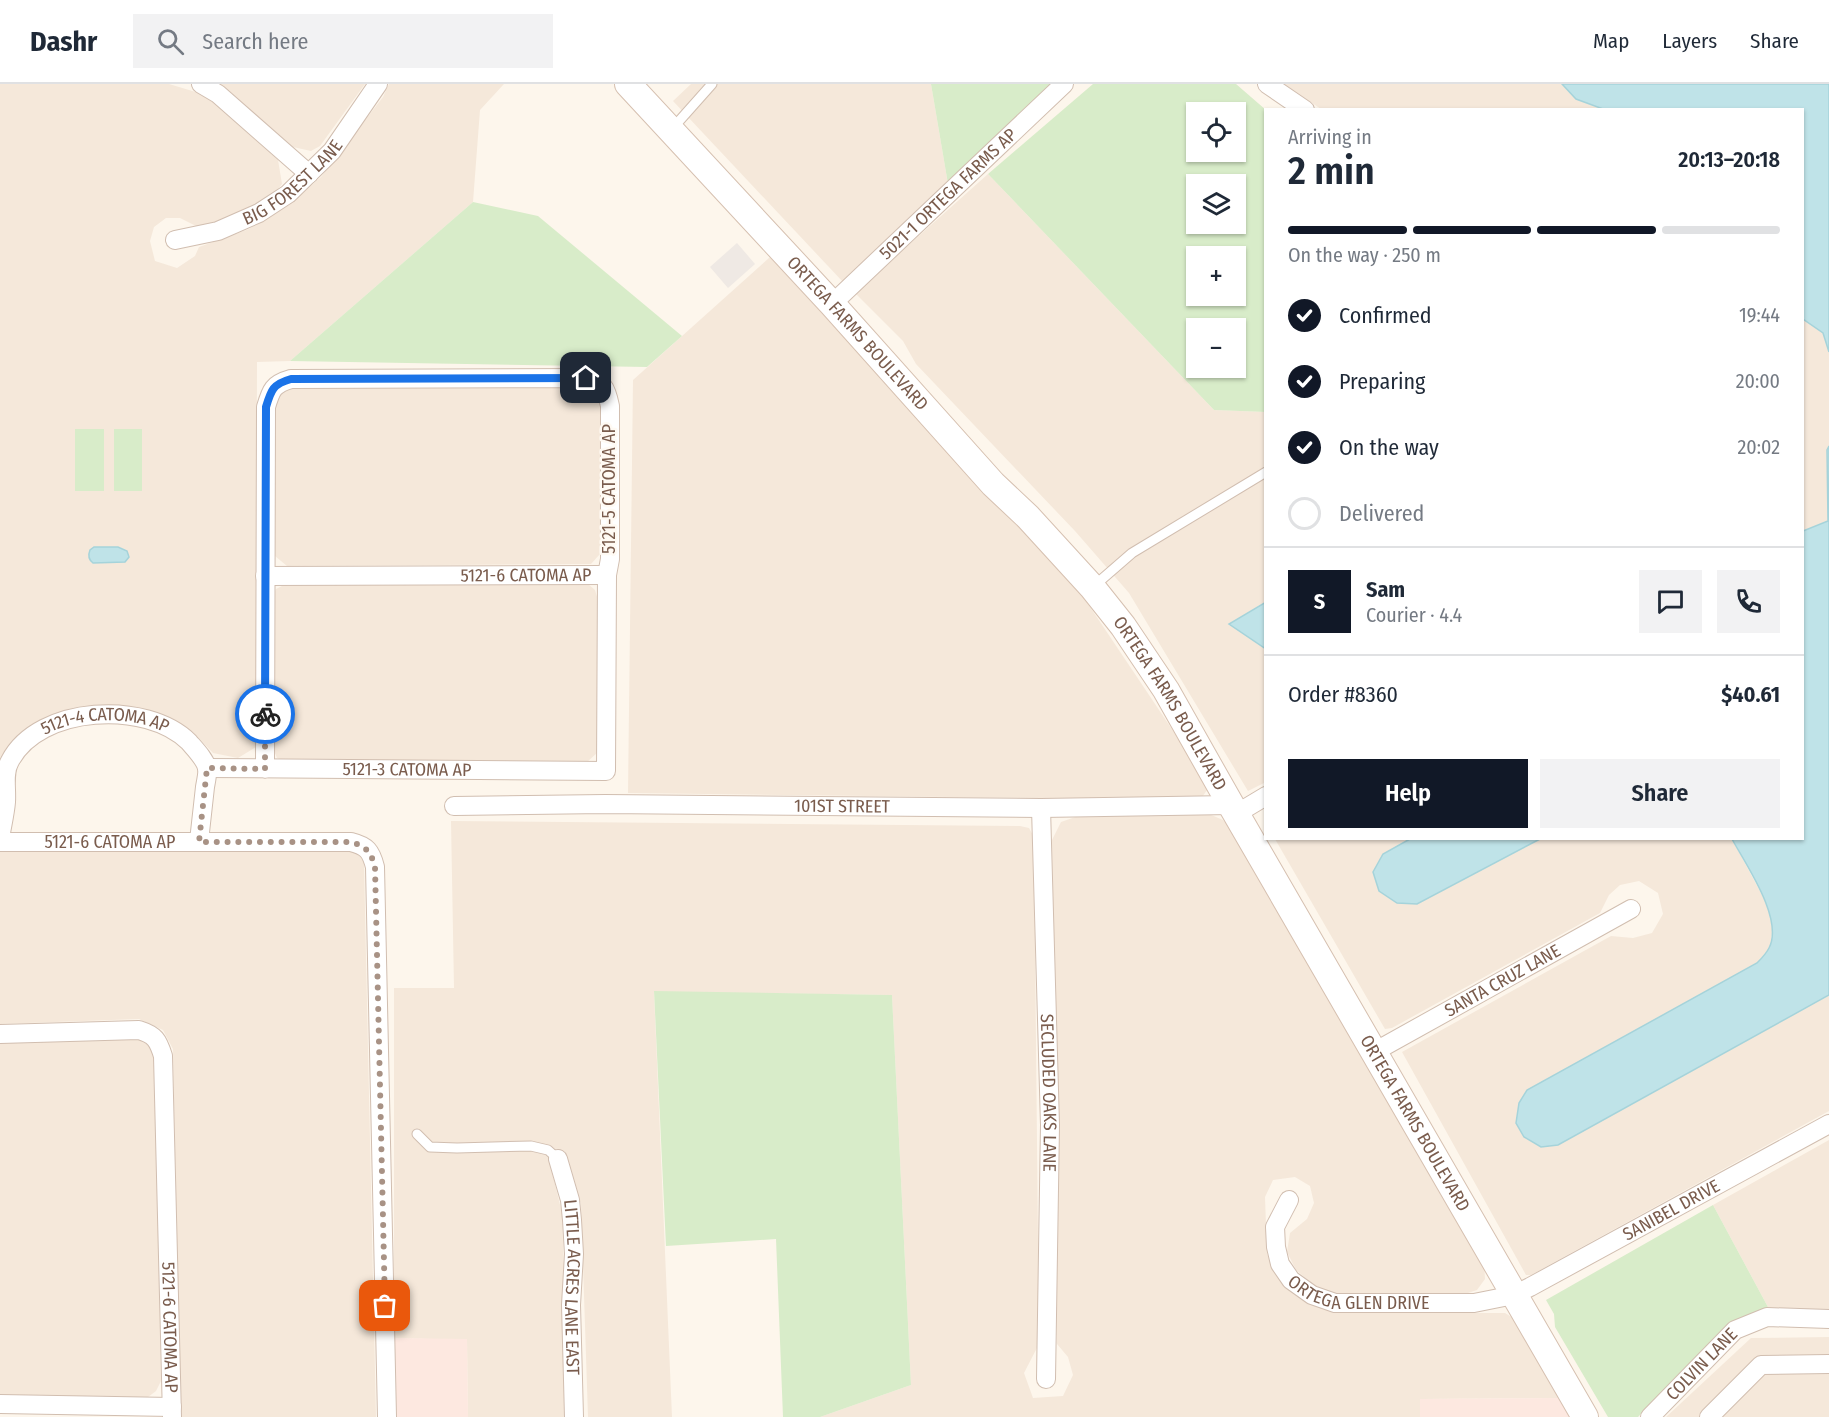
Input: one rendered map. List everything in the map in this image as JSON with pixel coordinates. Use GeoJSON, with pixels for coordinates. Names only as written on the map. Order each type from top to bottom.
{"type":"FeatureCollection","features":[{"type":"Feature","properties":{"kind":"street"},"geometry":{"type":"LineString","coordinates":[[201,84],[218,94],[309,174]]}},
{"type":"Feature","properties":{"kind":"street","name":"BIG FOREST LANE"},"geometry":{"type":"LineString","coordinates":[[175,240],[218,231],[259,213],[288,194],[332,151],[378,84]]}},
{"type":"Feature","properties":{"kind":"street","name":"ORTEGA FARMS BOULEVARD"},"geometry":{"type":"LineString","coordinates":[[628,84],[832,303],[993,484],[1028,517],[1092,587],[1123,626],[1154,672],[1585,1417]]}},
{"type":"Feature","properties":{"kind":"street","name":"5021-1 ORTEGA FARMS AP"},"geometry":{"type":"LineString","coordinates":[[832,303],[1064,84]]}},
{"type":"Feature","properties":{"kind":"street"},"geometry":{"type":"LineString","coordinates":[[1267,84],[1302,108]]}},
{"type":"Feature","properties":{"kind":"street","name":"5121-5 CATOMA AP"},"geometry":{"type":"LineString","coordinates":[[265,769],[266,407],[271,392],[279,382],[291,379],[586,378],[599,381],[607,391],[610,406],[606,771]]}},
{"type":"Feature","properties":{"kind":"street","name":"5121-6 CATOMA AP"},"geometry":{"type":"LineString","coordinates":[[265,576],[607,575]]}},
{"type":"Feature","properties":{"kind":"street","name":"5121-4 CATOMA AP"},"geometry":{"type":"LineString","coordinates":[[0,840],[6,803],[3,769],[26,741],[46,727],[67,719],[124,714],[154,722],[180,733],[198,751],[207,768]]}},
{"type":"Feature","properties":{"kind":"street"},"geometry":{"type":"LineString","coordinates":[[199,842],[207,768]]}},
{"type":"Feature","properties":{"kind":"street","name":"5121-3 CATOMA AP"},"geometry":{"type":"LineString","coordinates":[[207,768],[606,771]]}},
{"type":"Feature","properties":{"kind":"street"},"geometry":{"type":"LineString","coordinates":[[1233,810],[1264,797]]}},
{"type":"Feature","properties":{"kind":"street","name":"101ST STREET"},"geometry":{"type":"LineString","coordinates":[[454,806],[617,804],[1233,810]]}},
{"type":"Feature","properties":{"kind":"street","name":"SECLUDED OAKS LANE"},"geometry":{"type":"LineString","coordinates":[[1041,808],[1050,1125],[1046,1379]]}},
{"type":"Feature","properties":{"kind":"street","name":"5121-6 CATOMA AP"},"geometry":{"type":"LineString","coordinates":[[0,840],[351,842],[363,845],[372,855],[375,867],[387,1417]]}},
{"type":"Feature","properties":{"kind":"street","name":"SANTA CRUZ LANE"},"geometry":{"type":"LineString","coordinates":[[1374,1052],[1631,909]]}},
{"type":"Feature","properties":{"kind":"street","name":"5121-6 CATOMA AP"},"geometry":{"type":"LineString","coordinates":[[0,1034],[139,1030],[150,1034],[158,1042],[164,1056],[172,1412]]}},
{"type":"Feature","properties":{"kind":"street","name":"SANIBEL DRIVE"},"geometry":{"type":"LineString","coordinates":[[1514,1295],[1829,1124]]}},
{"type":"Feature","properties":{"kind":"street","name":"LITTLE ACRES LANE EAST"},"geometry":{"type":"LineString","coordinates":[[558,1158],[570,1200],[572,1220],[574,1254],[571,1305],[574,1417]]}},
{"type":"Feature","properties":{"kind":"street","name":"ORTEGA GLEN DRIVE"},"geometry":{"type":"LineString","coordinates":[[1289,1200],[1275,1227],[1280,1264],[1291,1281],[1312,1295],[1335,1303],[1474,1303],[1514,1295]]}},
{"type":"Feature","properties":{"kind":"street","name":"COLVIN LANE"},"geometry":{"type":"LineString","coordinates":[[1650,1417],[1735,1330],[1767,1317],[1829,1319]]}},
{"type":"Feature","properties":{"kind":"street"},"geometry":{"type":"LineString","coordinates":[[1708,1417],[1761,1365],[1829,1364]]}},
{"type":"Feature","properties":{"kind":"street"},"geometry":{"type":"LineString","coordinates":[[0,1404],[172,1412]]}},
{"type":"Feature","properties":{"kind":"lane"},"geometry":{"type":"LineString","coordinates":[[671,131],[712,84]]}},
{"type":"Feature","properties":{"kind":"lane"},"geometry":{"type":"LineString","coordinates":[[1092,587],[1132,553],[1264,473]]}},
{"type":"Feature","properties":{"kind":"lane"},"geometry":{"type":"LineString","coordinates":[[417,1134],[430,1147],[531,1146],[548,1150],[558,1158]]}},
{"type":"Feature","properties":{"kind":"shaded area"},"geometry":{"type":"Polygon","coordinates":[[[0,84],[169,84],[199,93],[223,108],[278,160],[282,184],[274,194],[244,211],[209,225],[196,226],[180,218],[166,218],[154,227],[150,241],[155,261],[177,268],[195,256],[199,247],[249,229],[289,205],[321,177],[383,97],[389,84],[504,84],[480,110],[473,202],[290,361],[257,362],[256,747],[238,758],[213,753],[193,732],[156,713],[109,706],[68,710],[28,728],[0,758],[0,84]]]}},
{"type":"Feature","properties":{"kind":"shaded area"},"geometry":{"type":"Polygon","coordinates":[[[218,84],[365,84],[320,146],[311,151],[293,147],[226,88],[218,84]]]}},
{"type":"Feature","properties":{"kind":"shaded area"},"geometry":{"type":"Polygon","coordinates":[[[691,84],[931,84],[948,184],[843,282],[673,101],[691,84]]]}},
{"type":"Feature","properties":{"kind":"shaded area"},"geometry":{"type":"Polygon","coordinates":[[[1284,84],[1562,84],[1576,99],[1600,108],[1320,108],[1284,84]]]}},
{"type":"Feature","properties":{"kind":"shaded area"},"geometry":{"type":"Polygon","coordinates":[[[988,174],[1214,410],[1264,412],[1264,603],[1229,624],[1264,648],[1264,783],[1248,791],[1129,593],[1075,531],[916,364],[903,341],[855,293],[988,174]]]}},
{"type":"Feature","properties":{"kind":"shaded area"},"geometry":{"type":"Polygon","coordinates":[[[737,243],[755,264],[728,288],[710,267],[737,243]]]}},
{"type":"Feature","properties":{"kind":"shaded area"},"geometry":{"type":"Polygon","coordinates":[[[770,257],[1082,595],[1210,786],[1200,800],[628,793],[633,380],[770,257]]]}},
{"type":"Feature","properties":{"kind":"shaded area"},"geometry":{"type":"Polygon","coordinates":[[[1804,320],[1823,333],[1829,352],[1828,521],[1804,531],[1804,320]]]}},
{"type":"Feature","properties":{"kind":"shaded area"},"geometry":{"type":"Polygon","coordinates":[[[287,388],[587,388],[601,396],[600,554],[591,564],[287,566],[275,556],[275,401],[279,392],[287,388]]]}},
{"type":"Feature","properties":{"kind":"shaded area"},"geometry":{"type":"Polygon","coordinates":[[[288,583],[588,584],[595,590],[598,600],[598,752],[586,763],[288,762],[277,758],[272,746],[272,599],[276,589],[288,583]]]}},
{"type":"Feature","properties":{"kind":"shaded area"},"geometry":{"type":"Polygon","coordinates":[[[1209,814],[1223,820],[1236,831],[1484,1259],[1485,1279],[1477,1290],[1468,1293],[1338,1295],[1315,1286],[1296,1270],[1287,1252],[1290,1233],[1307,1219],[1314,1203],[1310,1186],[1295,1177],[1273,1180],[1265,1197],[1267,1254],[1283,1285],[1310,1304],[1340,1313],[1505,1313],[1518,1321],[1561,1398],[1420,1399],[1420,1417],[820,1417],[911,1385],[892,995],[654,992],[672,1417],[588,1417],[581,1204],[563,1152],[548,1155],[562,1213],[569,1417],[468,1417],[467,1340],[394,1338],[394,988],[454,988],[451,821],[1020,826],[1029,828],[1034,837],[1039,1344],[1024,1373],[1033,1398],[1063,1396],[1073,1375],[1068,1357],[1057,1344],[1052,840],[1061,822],[1081,815],[1209,814]]]}},
{"type":"Feature","properties":{"kind":"shaded area"},"geometry":{"type":"Polygon","coordinates":[[[1276,840],[1408,840],[1383,854],[1417,904],[1538,840],[1733,840],[1769,908],[1773,926],[1770,947],[1757,963],[1524,1137],[1541,1147],[1558,1145],[1829,995],[1829,1111],[1531,1275],[1526,1275],[1402,1052],[1611,936],[1633,938],[1652,933],[1663,914],[1658,893],[1639,881],[1620,885],[1609,895],[1600,913],[1392,1028],[1385,1029],[1276,840]]]}},
{"type":"Feature","properties":{"kind":"shaded area"},"geometry":{"type":"Polygon","coordinates":[[[0,850],[352,851],[361,855],[364,863],[376,1417],[180,1417],[173,1049],[163,1030],[139,1019],[0,1024],[0,850]]]}},
{"type":"Feature","properties":{"kind":"shaded area"},"geometry":{"type":"Polygon","coordinates":[[[142,1039],[151,1044],[155,1054],[161,1381],[156,1391],[148,1397],[0,1399],[0,1042],[142,1039]]]}},
{"type":"Feature","properties":{"kind":"shaded area"},"geometry":{"type":"Polygon","coordinates":[[[1829,1140],[1829,1312],[1769,1309],[1713,1205],[1829,1140]]]}},
{"type":"Feature","properties":{"kind":"shaded area"},"geometry":{"type":"Polygon","coordinates":[[[1829,1337],[1829,1417],[1666,1417],[1751,1338],[1829,1337]]]}},
{"type":"Feature","properties":{"kind":"shaded area"},"geometry":{"type":"Polygon","coordinates":[[[394,1338],[467,1339],[468,1417],[396,1417],[394,1338]]]}},
{"type":"Feature","properties":{"kind":"shaded area"},"geometry":{"type":"Polygon","coordinates":[[[1561,1398],[1571,1417],[1420,1417],[1420,1399],[1561,1398]]]}},
{"type":"Feature","properties":{"kind":"green space"},"geometry":{"type":"Polygon","coordinates":[[[931,84],[1051,84],[948,184],[931,84]]]}},
{"type":"Feature","properties":{"kind":"green space"},"geometry":{"type":"Polygon","coordinates":[[[1093,84],[1236,84],[1264,108],[1264,412],[1214,410],[988,174],[1093,84]]]}},
{"type":"Feature","properties":{"kind":"green space"},"geometry":{"type":"Polygon","coordinates":[[[473,202],[538,216],[682,336],[647,367],[290,361],[473,202]]]}},
{"type":"Feature","properties":{"kind":"green space"},"geometry":{"type":"Polygon","coordinates":[[[75,429],[104,429],[104,491],[75,491],[75,429]]]}},
{"type":"Feature","properties":{"kind":"green space"},"geometry":{"type":"Polygon","coordinates":[[[114,429],[142,429],[142,491],[114,491],[114,429]]]}},
{"type":"Feature","properties":{"kind":"green space"},"geometry":{"type":"Polygon","coordinates":[[[654,991],[892,995],[911,1385],[820,1417],[783,1417],[776,1239],[666,1246],[654,991]]]}},
{"type":"Feature","properties":{"kind":"green space"},"geometry":{"type":"Polygon","coordinates":[[[1713,1205],[1769,1309],[1727,1325],[1638,1417],[1608,1417],[1555,1327],[1554,1314],[1546,1300],[1713,1205]]]}},
{"type":"Feature","properties":{"kind":"water"},"geometry":{"type":"Polygon","coordinates":[[[1562,84],[1829,84],[1829,352],[1823,333],[1804,320],[1804,108],[1600,108],[1576,99],[1562,84]]]}},
{"type":"Feature","properties":{"kind":"water"},"geometry":{"type":"Polygon","coordinates":[[[1829,446],[1829,995],[1558,1145],[1541,1147],[1524,1137],[1516,1123],[1519,1103],[1527,1090],[1757,963],[1769,948],[1772,922],[1768,908],[1754,877],[1733,840],[1804,840],[1804,531],[1828,521],[1827,450],[1829,446]]]}},
{"type":"Feature","properties":{"kind":"water"},"geometry":{"type":"Polygon","coordinates":[[[94,547],[118,547],[127,551],[129,557],[125,562],[93,563],[89,554],[94,547]]]}},
{"type":"Feature","properties":{"kind":"water"},"geometry":{"type":"Polygon","coordinates":[[[1264,603],[1264,648],[1229,624],[1264,603]]]}},
{"type":"Feature","properties":{"kind":"water"},"geometry":{"type":"Polygon","coordinates":[[[1408,840],[1538,840],[1417,904],[1397,903],[1379,891],[1373,872],[1383,854],[1408,840]]]}},
{"type":"Feature","properties":{"kind":"way so far"},"geometry":{"type":"LineString","coordinates":[[265,714],[265,769],[207,768],[199,842],[351,842],[363,845],[372,855],[375,867],[385,1306]]}},
{"type":"Feature","properties":{"kind":"route"},"geometry":{"type":"LineString","coordinates":[[265,714],[266,407],[271,392],[279,382],[291,379],[586,378]]}}]}
